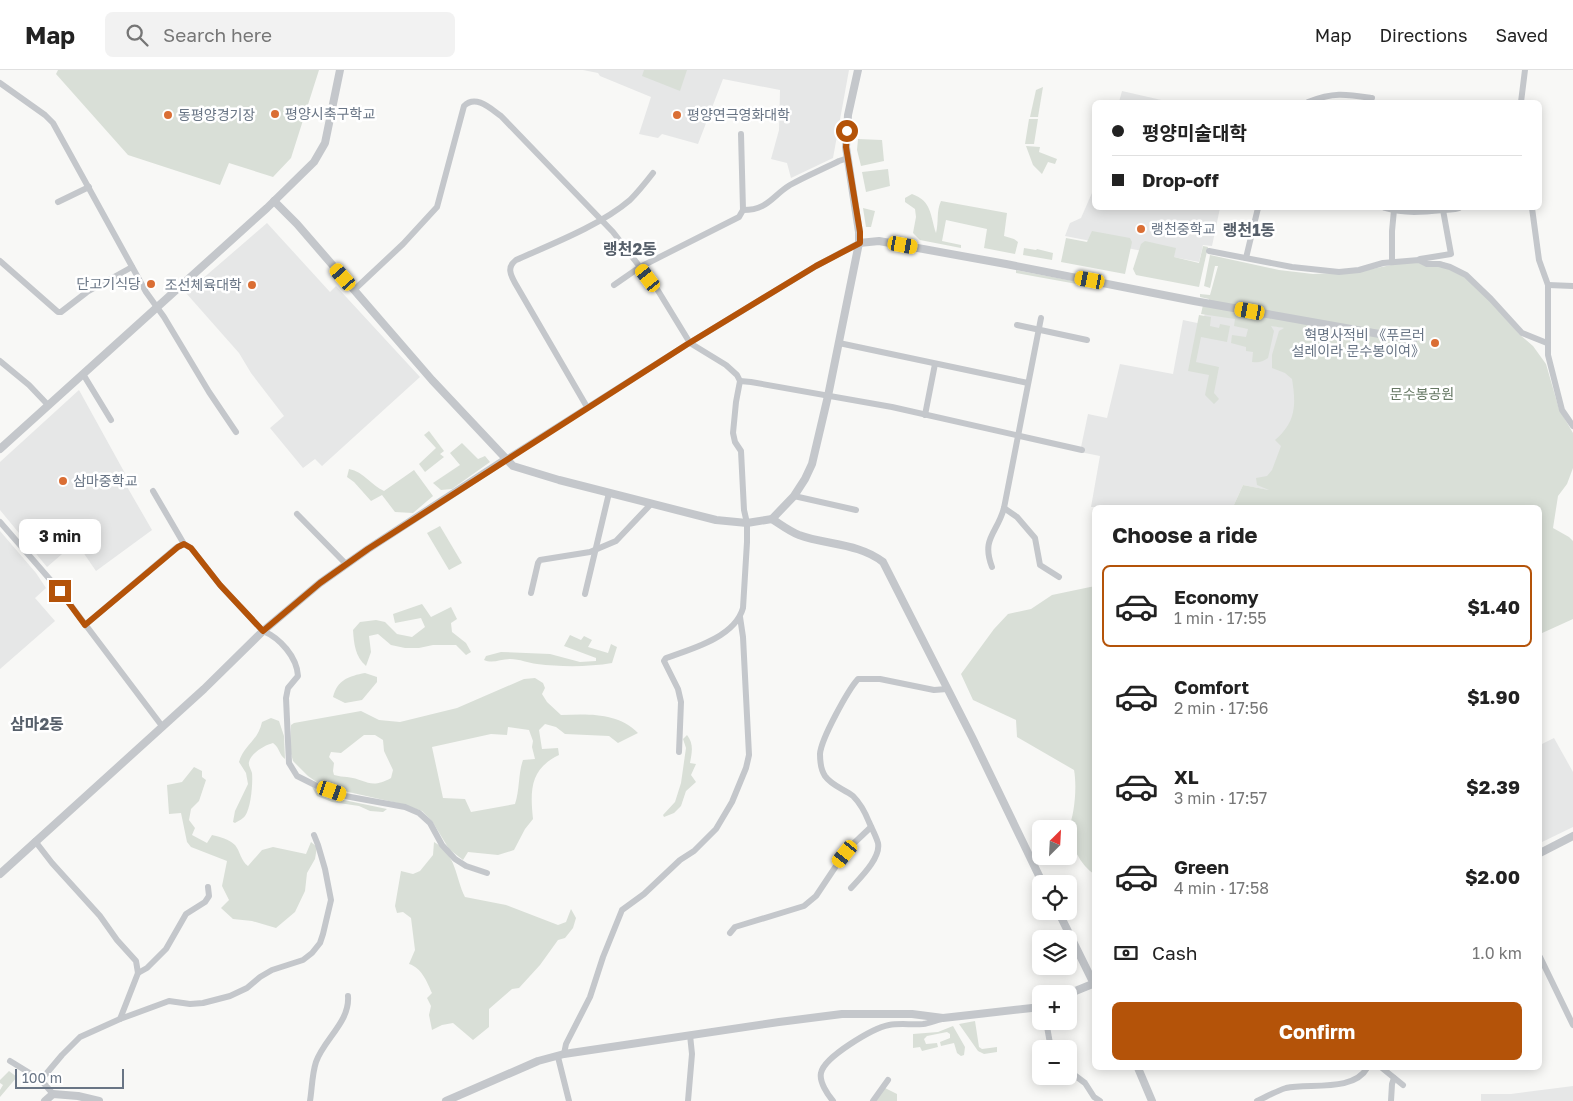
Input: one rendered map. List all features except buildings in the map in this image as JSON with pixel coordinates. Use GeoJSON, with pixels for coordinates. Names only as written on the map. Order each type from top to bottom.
{"type":"FeatureCollection","features":[{"type":"Feature","properties":{"kind":"street"},"geometry":{"type":"LineString","coordinates":[[0,449],[274,201],[314,162],[321,151],[327,135],[340,70]]}},
{"type":"Feature","properties":{"kind":"street"},"geometry":{"type":"LineString","coordinates":[[274,201],[432,380],[513,466],[716,520],[747,523],[772,519],[794,496],[812,464],[860,243],[860,232],[846,147],[848,114],[858,70]]}},
{"type":"Feature","properties":{"kind":"street"},"geometry":{"type":"LineString","coordinates":[[1522,100],[1524,70]]}},
{"type":"Feature","properties":{"kind":"street"},"geometry":{"type":"LineString","coordinates":[[0,83],[45,115],[53,123],[146,292],[164,317],[209,392],[236,432]]}},
{"type":"Feature","properties":{"kind":"street"},"geometry":{"type":"LineString","coordinates":[[1314,100],[1342,93],[1372,98]]}},
{"type":"Feature","properties":{"kind":"street"},"geometry":{"type":"LineString","coordinates":[[354,290],[438,208],[464,106],[468,102],[475,101],[486,105],[502,116],[613,232],[657,289],[690,343],[726,365],[737,375],[740,381],[733,433],[735,442],[741,451],[744,510],[747,523],[743,608],[737,622],[706,644],[666,658],[664,661],[678,689],[682,702],[679,752]]}},
{"type":"Feature","properties":{"kind":"street"},"geometry":{"type":"LineString","coordinates":[[614,285],[640,267],[739,217],[743,210],[741,134]]}},
{"type":"Feature","properties":{"kind":"street"},"geometry":{"type":"LineString","coordinates":[[743,210],[753,210],[763,206],[788,186],[848,158]]}},
{"type":"Feature","properties":{"kind":"street"},"geometry":{"type":"LineString","coordinates":[[588,407],[514,284],[510,268],[516,260],[575,234],[600,220],[630,200],[654,174]]}},
{"type":"Feature","properties":{"kind":"street"},"geometry":{"type":"LineString","coordinates":[[58,202],[89,187]]}},
{"type":"Feature","properties":{"kind":"street"},"geometry":{"type":"LineString","coordinates":[[1246,258],[1258,210]]}},
{"type":"Feature","properties":{"kind":"street"},"geometry":{"type":"LineString","coordinates":[[1209,251],[1292,267],[1338,272],[1359,270],[1383,263],[1419,260],[1451,254],[1443,210],[1415,213],[1394,210],[1392,262]]}},
{"type":"Feature","properties":{"kind":"street"},"geometry":{"type":"LineString","coordinates":[[1532,210],[1539,260],[1548,285],[1548,356],[1562,410],[1573,426]]}},
{"type":"Feature","properties":{"kind":"street"},"geometry":{"type":"LineString","coordinates":[[0,874],[204,689],[263,631],[320,583],[346,564],[588,407],[816,266],[860,243],[870,241],[886,242],[1194,301],[1413,340]]}},
{"type":"Feature","properties":{"kind":"street"},"geometry":{"type":"LineString","coordinates":[[1419,260],[1428,264],[1450,267],[1466,275],[1522,333],[1547,343]]}},
{"type":"Feature","properties":{"kind":"street"},"geometry":{"type":"LineString","coordinates":[[0,261],[58,312],[61,312],[87,292],[132,267]]}},
{"type":"Feature","properties":{"kind":"street"},"geometry":{"type":"LineString","coordinates":[[1548,285],[1573,286]]}},
{"type":"Feature","properties":{"kind":"street"},"geometry":{"type":"LineString","coordinates":[[992,567],[987,548],[1001,520],[1004,508],[1041,318]]}},
{"type":"Feature","properties":{"kind":"street"},"geometry":{"type":"LineString","coordinates":[[1017,325],[1087,340]]}},
{"type":"Feature","properties":{"kind":"street"},"geometry":{"type":"LineString","coordinates":[[839,343],[1028,383]]}},
{"type":"Feature","properties":{"kind":"street"},"geometry":{"type":"LineString","coordinates":[[0,361],[29,385],[48,406]]}},
{"type":"Feature","properties":{"kind":"street"},"geometry":{"type":"LineString","coordinates":[[925,415],[935,364]]}},
{"type":"Feature","properties":{"kind":"street"},"geometry":{"type":"LineString","coordinates":[[83,374],[111,420]]}},
{"type":"Feature","properties":{"kind":"street"},"geometry":{"type":"LineString","coordinates":[[740,381],[892,407],[1082,450]]}},
{"type":"Feature","properties":{"kind":"street"},"geometry":{"type":"LineString","coordinates":[[153,491],[184,544],[191,548],[220,585],[263,631],[272,635],[284,647],[293,660],[298,673],[297,679],[288,688],[286,698],[289,763],[297,776],[319,787],[344,796],[405,807],[419,813],[430,823],[442,845],[455,859],[466,866],[487,873]]}},
{"type":"Feature","properties":{"kind":"street"},"geometry":{"type":"LineString","coordinates":[[585,594],[609,493]]}},
{"type":"Feature","properties":{"kind":"street"},"geometry":{"type":"LineString","coordinates":[[794,496],[856,510]]}},
{"type":"Feature","properties":{"kind":"street"},"geometry":{"type":"LineString","coordinates":[[530,593],[540,560],[595,550],[616,541],[651,504]]}},
{"type":"Feature","properties":{"kind":"street"},"geometry":{"type":"LineString","coordinates":[[1004,508],[1017,517],[1035,538],[1040,565],[1058,577]]}},
{"type":"Feature","properties":{"kind":"street"},"geometry":{"type":"LineString","coordinates":[[297,514],[346,564]]}},
{"type":"Feature","properties":{"kind":"street"},"geometry":{"type":"LineString","coordinates":[[772,519],[798,534],[874,555],[882,562],[1039,875]]}},
{"type":"Feature","properties":{"kind":"street"},"geometry":{"type":"LineString","coordinates":[[0,522],[60,591],[162,726]]}},
{"type":"Feature","properties":{"kind":"street"},"geometry":{"type":"LineString","coordinates":[[85,625],[184,544]]}},
{"type":"Feature","properties":{"kind":"street"},"geometry":{"type":"LineString","coordinates":[[569,1101],[561,1056],[590,997],[603,957],[622,910],[644,894],[680,860],[694,851],[716,829],[732,802],[746,768],[749,755],[743,637],[740,617]]}},
{"type":"Feature","properties":{"kind":"street"},"geometry":{"type":"LineString","coordinates":[[851,888],[869,867],[879,845],[860,803],[830,781],[821,767],[820,753],[823,742],[858,679],[880,679],[934,690],[947,689]]}},
{"type":"Feature","properties":{"kind":"street"},"geometry":{"type":"LineString","coordinates":[[730,933],[735,927],[804,906],[816,896],[852,845],[871,828]]}},
{"type":"Feature","properties":{"kind":"street"},"geometry":{"type":"LineString","coordinates":[[41,1080],[80,1037],[120,1019],[169,1001],[190,1004],[230,996],[247,988],[272,970],[303,960],[312,953],[320,943],[330,900],[325,869],[314,835]]}},
{"type":"Feature","properties":{"kind":"street"},"geometry":{"type":"LineString","coordinates":[[1542,852],[1573,836]]}},
{"type":"Feature","properties":{"kind":"street"},"geometry":{"type":"LineString","coordinates":[[35,841],[136,961],[138,973],[120,1019]]}},
{"type":"Feature","properties":{"kind":"street"},"geometry":{"type":"LineString","coordinates":[[138,973],[147,968],[166,948],[186,914],[205,902],[210,896],[208,887]]}},
{"type":"Feature","properties":{"kind":"street"},"geometry":{"type":"LineString","coordinates":[[1063,920],[1092,978]]}},
{"type":"Feature","properties":{"kind":"street"},"geometry":{"type":"LineString","coordinates":[[1542,961],[1573,1025]]}},
{"type":"Feature","properties":{"kind":"street"},"geometry":{"type":"LineString","coordinates":[[1077,991],[1092,985]]}},
{"type":"Feature","properties":{"kind":"street"},"geometry":{"type":"LineString","coordinates":[[310,1101],[316,1063],[345,1015],[349,1005],[348,996]]}},
{"type":"Feature","properties":{"kind":"street"},"geometry":{"type":"LineString","coordinates":[[833,1101],[822,1081],[820,1075],[822,1070],[830,1060],[869,1032],[888,1025],[925,1024],[943,1018],[1032,1008]]}},
{"type":"Feature","properties":{"kind":"street"},"geometry":{"type":"LineString","coordinates":[[446,1101],[461,1098],[538,1061],[561,1056],[690,1035],[842,1014],[912,1014],[943,1018]]}},
{"type":"Feature","properties":{"kind":"street"},"geometry":{"type":"LineString","coordinates":[[688,1101],[692,1054],[690,1035]]}},
{"type":"Feature","properties":{"kind":"street"},"geometry":{"type":"LineString","coordinates":[[10,1061],[41,1080],[54,1094]]}},
{"type":"Feature","properties":{"kind":"street"},"geometry":{"type":"LineString","coordinates":[[1139,1070],[1152,1101]]}},
{"type":"Feature","properties":{"kind":"street"},"geometry":{"type":"LineString","coordinates":[[1257,1101],[1285,1089],[1347,1083],[1359,1078],[1365,1070]]}},
{"type":"Feature","properties":{"kind":"street"},"geometry":{"type":"LineString","coordinates":[[1384,1070],[1403,1085]]}},
{"type":"Feature","properties":{"kind":"street"},"geometry":{"type":"LineString","coordinates":[[1077,1077],[1085,1083],[1094,1100]]}},
{"type":"Feature","properties":{"kind":"street"},"geometry":{"type":"LineString","coordinates":[[1391,1101],[1394,1078]]}},
{"type":"Feature","properties":{"kind":"street"},"geometry":{"type":"LineString","coordinates":[[873,1101],[888,1080]]}},
{"type":"Feature","properties":{"kind":"street"},"geometry":{"type":"LineString","coordinates":[[45,1101],[54,1094],[99,1101]]}},
{"type":"Feature","properties":{"kind":"shaded area"},"geometry":{"type":"Polygon","coordinates":[[[583,70],[849,70],[833,158],[791,178],[787,163],[771,159],[779,130],[780,90],[723,79],[698,144],[662,134],[658,138],[639,134],[651,97],[600,76],[598,73],[583,70]]]}},
{"type":"Feature","properties":{"kind":"shaded area"},"geometry":{"type":"Polygon","coordinates":[[[1122,91],[1161,100],[1120,100],[1122,91]]]}},
{"type":"Feature","properties":{"kind":"shaded area","name":"랭천중학교"},"geometry":{"type":"Polygon","coordinates":[[[1092,193],[1092,210],[1220,210],[1212,246],[1203,245],[1199,262],[1065,236],[1070,223],[1081,218],[1092,193]]]}},
{"type":"Feature","properties":{"kind":"shaded area"},"geometry":{"type":"Polygon","coordinates":[[[267,223],[330,292],[336,286],[420,377],[322,466],[315,459],[303,468],[270,428],[284,416],[251,373],[239,353],[186,293],[267,223]]]}},
{"type":"Feature","properties":{"kind":"shaded area"},"geometry":{"type":"Polygon","coordinates":[[[1205,313],[1312,333],[1284,493],[1243,485],[1234,505],[1092,505],[1091,507],[1100,456],[1080,452],[1088,414],[1107,418],[1120,364],[1173,374],[1183,320],[1202,324],[1205,313]]]}},
{"type":"Feature","properties":{"kind":"shaded area","name":"삼마중학교"},"geometry":{"type":"Polygon","coordinates":[[[79,390],[127,477],[126,485],[152,530],[96,571],[76,542],[47,567],[0,510],[0,462],[79,390]]]}},
{"type":"Feature","properties":{"kind":"shaded area"},"geometry":{"type":"Polygon","coordinates":[[[0,531],[36,573],[46,588],[35,598],[55,621],[0,669],[0,531]]]}},
{"type":"Feature","properties":{"kind":"shaded area"},"geometry":{"type":"Polygon","coordinates":[[[1554,738],[1573,772],[1573,827],[1542,842],[1542,744],[1554,738]]]}},
{"type":"Feature","properties":{"kind":"shaded area"},"geometry":{"type":"Polygon","coordinates":[[[1573,1086],[1573,1101],[1481,1101],[1481,1094],[1511,1094],[1573,1086]]]}},
{"type":"Feature","properties":{"kind":"green space","name":"동평양경기장"},"geometry":{"type":"Polygon","coordinates":[[[58,70],[319,70],[291,158],[273,177],[229,163],[220,185],[128,155],[56,74],[58,70]]]}},
{"type":"Feature","properties":{"kind":"green space"},"geometry":{"type":"Polygon","coordinates":[[[644,70],[687,70],[680,91],[642,76],[644,70]]]}},
{"type":"Feature","properties":{"kind":"green space"},"geometry":{"type":"Polygon","coordinates":[[[1043,87],[1038,117],[1030,117],[1036,90],[1043,87]]]}},
{"type":"Feature","properties":{"kind":"green space"},"geometry":{"type":"Polygon","coordinates":[[[1029,119],[1038,119],[1034,144],[1025,144],[1029,119]]]}},
{"type":"Feature","properties":{"kind":"green space"},"geometry":{"type":"Polygon","coordinates":[[[858,139],[882,140],[884,161],[861,166],[857,150],[858,139]]]}},
{"type":"Feature","properties":{"kind":"green space"},"geometry":{"type":"Polygon","coordinates":[[[1026,146],[1040,147],[1039,152],[1057,159],[1055,164],[1048,162],[1042,174],[1033,165],[1026,146]]]}},
{"type":"Feature","properties":{"kind":"green space"},"geometry":{"type":"Polygon","coordinates":[[[888,169],[890,186],[866,192],[862,172],[888,169]]]}},
{"type":"Feature","properties":{"kind":"green space"},"geometry":{"type":"Polygon","coordinates":[[[912,194],[919,197],[927,205],[936,233],[941,201],[1007,213],[1004,236],[1018,242],[1015,254],[984,248],[987,229],[946,220],[942,241],[961,245],[961,248],[920,240],[913,233],[916,217],[915,209],[905,202],[905,198],[912,194]]]}},
{"type":"Feature","properties":{"kind":"green space"},"geometry":{"type":"Polygon","coordinates":[[[863,208],[875,211],[871,227],[866,227],[863,208]]]}},
{"type":"Feature","properties":{"kind":"green space"},"geometry":{"type":"Polygon","coordinates":[[[1092,231],[1130,238],[1132,242],[1125,274],[1061,262],[1066,238],[1087,242],[1092,231]]]}},
{"type":"Feature","properties":{"kind":"green space"},"geometry":{"type":"Polygon","coordinates":[[[1145,241],[1176,248],[1174,257],[1199,263],[1203,246],[1208,247],[1199,287],[1136,275],[1133,269],[1141,244],[1145,241]]]}},
{"type":"Feature","properties":{"kind":"green space"},"geometry":{"type":"Polygon","coordinates":[[[1024,248],[1053,253],[1052,260],[1023,255],[1024,248]]]}},
{"type":"Feature","properties":{"kind":"green space","name":"문수봉공원"},"geometry":{"type":"Polygon","coordinates":[[[1210,255],[1279,270],[1313,274],[1357,272],[1401,263],[1440,261],[1451,265],[1489,297],[1519,334],[1533,346],[1546,364],[1559,409],[1573,433],[1573,468],[1567,484],[1558,496],[1553,528],[1573,541],[1573,619],[1542,633],[1542,505],[1234,505],[1243,485],[1269,490],[1257,485],[1256,478],[1267,476],[1272,470],[1281,446],[1275,440],[1291,420],[1294,407],[1294,393],[1292,379],[1285,373],[1272,368],[1272,355],[1279,331],[1284,328],[1271,326],[1274,331],[1268,358],[1260,362],[1252,362],[1253,352],[1246,351],[1246,347],[1231,343],[1232,335],[1246,337],[1248,329],[1234,326],[1235,319],[1201,314],[1203,305],[1207,305],[1209,299],[1200,297],[1200,294],[1210,295],[1218,266],[1215,266],[1210,288],[1204,286],[1210,255]]]}},
{"type":"Feature","properties":{"kind":"green space"},"geometry":{"type":"Polygon","coordinates":[[[1016,270],[1099,286],[1099,288],[1016,273],[1016,270]]]}},
{"type":"Feature","properties":{"kind":"green space"},"geometry":{"type":"Polygon","coordinates":[[[1199,315],[1211,317],[1210,326],[1219,328],[1220,324],[1230,326],[1227,342],[1201,337],[1196,362],[1219,367],[1214,393],[1219,399],[1214,404],[1205,395],[1209,375],[1188,371],[1199,315]]]}},
{"type":"Feature","properties":{"kind":"green space"},"geometry":{"type":"Polygon","coordinates":[[[429,431],[444,451],[440,454],[444,457],[425,472],[419,464],[436,448],[424,435],[429,431]]]}},
{"type":"Feature","properties":{"kind":"green space"},"geometry":{"type":"Polygon","coordinates":[[[462,443],[478,459],[485,456],[490,462],[452,489],[441,490],[433,483],[460,465],[450,453],[462,443]]]}},
{"type":"Feature","properties":{"kind":"green space"},"geometry":{"type":"Polygon","coordinates":[[[349,469],[359,473],[384,491],[414,470],[433,496],[413,513],[395,512],[382,495],[371,501],[347,477],[349,469]]]}},
{"type":"Feature","properties":{"kind":"green space"},"geometry":{"type":"Polygon","coordinates":[[[440,526],[462,563],[449,570],[427,533],[440,526]]]}},
{"type":"Feature","properties":{"kind":"green space"},"geometry":{"type":"Polygon","coordinates":[[[1092,587],[1092,873],[1078,856],[1078,820],[1071,820],[1075,800],[1074,770],[1017,737],[1016,720],[973,700],[961,674],[994,629],[1008,614],[1031,609],[1052,595],[1092,587]]]}},
{"type":"Feature","properties":{"kind":"green space"},"geometry":{"type":"Polygon","coordinates":[[[422,604],[431,617],[451,607],[457,619],[451,623],[452,632],[466,643],[471,652],[466,655],[456,645],[405,648],[391,645],[378,634],[369,636],[371,652],[366,666],[357,654],[354,640],[353,630],[360,622],[376,620],[385,622],[397,634],[412,637],[425,627],[421,618],[395,623],[393,614],[422,604]]]}},
{"type":"Feature","properties":{"kind":"green space"},"geometry":{"type":"Polygon","coordinates":[[[570,635],[581,640],[584,636],[592,640],[588,647],[608,653],[611,644],[617,647],[612,663],[565,666],[537,664],[514,659],[490,662],[484,660],[486,656],[501,652],[550,654],[580,662],[596,661],[596,658],[564,646],[570,635]]]}},
{"type":"Feature","properties":{"kind":"green space"},"geometry":{"type":"Polygon","coordinates":[[[365,673],[377,677],[377,682],[362,700],[345,703],[333,697],[337,686],[344,680],[365,673]]]}},
{"type":"Feature","properties":{"kind":"green space"},"geometry":{"type":"Polygon","coordinates":[[[535,678],[543,683],[545,688],[542,694],[547,702],[561,715],[581,714],[612,718],[630,726],[638,733],[618,743],[609,736],[565,734],[556,727],[545,724],[539,730],[542,749],[558,748],[559,755],[542,767],[537,774],[532,790],[533,819],[525,829],[514,850],[498,855],[468,852],[463,860],[449,849],[432,821],[422,811],[402,804],[335,789],[318,783],[293,761],[290,750],[291,725],[294,723],[361,711],[379,720],[400,722],[457,708],[524,679],[535,678]],[[508,727],[507,735],[491,734],[432,747],[443,798],[465,799],[471,812],[515,804],[523,760],[535,759],[532,747],[533,741],[529,730],[508,727]],[[364,735],[341,753],[331,752],[329,757],[334,763],[334,775],[368,783],[378,783],[391,778],[393,770],[384,751],[383,740],[375,735],[364,735]]]}},
{"type":"Feature","properties":{"kind":"green space"},"geometry":{"type":"Polygon","coordinates":[[[271,718],[279,721],[284,736],[285,759],[273,743],[262,748],[252,756],[249,763],[252,777],[249,807],[244,817],[235,823],[233,822],[235,811],[248,784],[246,773],[239,762],[241,756],[257,734],[262,722],[271,718]]]}},
{"type":"Feature","properties":{"kind":"green space"},"geometry":{"type":"Polygon","coordinates":[[[687,735],[692,745],[690,763],[696,764],[691,775],[696,782],[686,791],[681,806],[674,813],[664,817],[663,815],[675,802],[681,783],[686,748],[683,739],[687,735]]]}},
{"type":"Feature","properties":{"kind":"green space"},"geometry":{"type":"Polygon","coordinates":[[[194,767],[202,771],[202,777],[206,780],[199,801],[191,809],[189,820],[195,828],[192,835],[207,843],[212,835],[230,841],[235,845],[248,866],[262,850],[273,847],[306,854],[311,842],[317,847],[315,859],[307,873],[305,891],[295,912],[276,928],[252,921],[233,919],[221,908],[229,900],[222,886],[227,861],[191,847],[187,842],[181,813],[169,814],[167,785],[182,782],[194,767]]]}},
{"type":"Feature","properties":{"kind":"green space"},"geometry":{"type":"Polygon","coordinates":[[[312,787],[339,799],[387,809],[383,812],[370,811],[359,806],[332,802],[317,796],[312,787]]]}},
{"type":"Feature","properties":{"kind":"green space"},"geometry":{"type":"Polygon","coordinates":[[[434,842],[442,847],[451,860],[465,897],[506,905],[558,925],[566,922],[571,909],[576,918],[573,928],[565,938],[558,940],[540,965],[519,988],[512,989],[489,1009],[489,1027],[473,1040],[453,1023],[442,1025],[432,1030],[429,1015],[431,1006],[427,998],[432,993],[421,972],[409,964],[415,950],[411,918],[403,912],[397,913],[395,906],[401,871],[413,874],[420,871],[433,855],[434,842]]]}},
{"type":"Feature","properties":{"kind":"green space"},"geometry":{"type":"Polygon","coordinates":[[[975,1021],[979,1047],[982,1049],[997,1047],[997,1052],[984,1054],[978,1051],[959,1024],[975,1021]]]}},
{"type":"Feature","properties":{"kind":"green space"},"geometry":{"type":"Polygon","coordinates":[[[953,1026],[965,1047],[964,1055],[961,1056],[957,1053],[954,1043],[941,1046],[940,1042],[950,1038],[950,1034],[947,1032],[927,1036],[924,1039],[926,1044],[937,1043],[938,1047],[922,1051],[920,1047],[913,1048],[913,1034],[938,1032],[953,1026]]]}},
{"type":"Feature","properties":{"kind":"green space"},"geometry":{"type":"Polygon","coordinates":[[[9,1071],[17,1077],[0,1097],[0,1090],[3,1085],[0,1083],[0,1080],[9,1071]]]}},
{"type":"Feature","properties":{"kind":"green space"},"geometry":{"type":"Polygon","coordinates":[[[885,1088],[897,1094],[897,1101],[876,1101],[885,1088]]]}},
{"type":"Feature","properties":{"kind":"place","name":"평양시축구학교"},"geometry":{"type":"Point","coordinates":[275,114]}},
{"type":"Feature","properties":{"kind":"place","name":"동평양경기장"},"geometry":{"type":"Point","coordinates":[168,115]}},
{"type":"Feature","properties":{"kind":"place","name":"평양연극영화대학"},"geometry":{"type":"Point","coordinates":[677,115]}},
{"type":"Feature","properties":{"kind":"place","name":"랭천중학교"},"geometry":{"type":"Point","coordinates":[1141,229]}},
{"type":"Feature","properties":{"kind":"place","name":"단고기식당"},"geometry":{"type":"Point","coordinates":[151,284]}},
{"type":"Feature","properties":{"kind":"place","name":"조선체육대학"},"geometry":{"type":"Point","coordinates":[252,285]}},
{"type":"Feature","properties":{"kind":"place","name":"혁명사적비 《푸르러 설레이라 문수봉이여》"},"geometry":{"type":"Point","coordinates":[1435,343]}},
{"type":"Feature","properties":{"kind":"place","name":"삼마중학교"},"geometry":{"type":"Point","coordinates":[63,481]}},
{"type":"Feature","properties":{"kind":"district","name":"랭천1동"},"geometry":{"type":"Point","coordinates":[1249,230]}},
{"type":"Feature","properties":{"kind":"district","name":"랭천2동"},"geometry":{"type":"Point","coordinates":[630,249]}},
{"type":"Feature","properties":{"kind":"district","name":"삼마2동"},"geometry":{"type":"Point","coordinates":[37,724]}},
{"type":"Feature","properties":{"kind":"route"},"geometry":{"type":"LineString","coordinates":[[60,591],[85,625],[184,544],[191,548],[220,585],[263,631],[320,583],[368,549],[506,459],[686,345],[816,266],[860,243],[860,232],[846,147],[847,131]]}}]}
